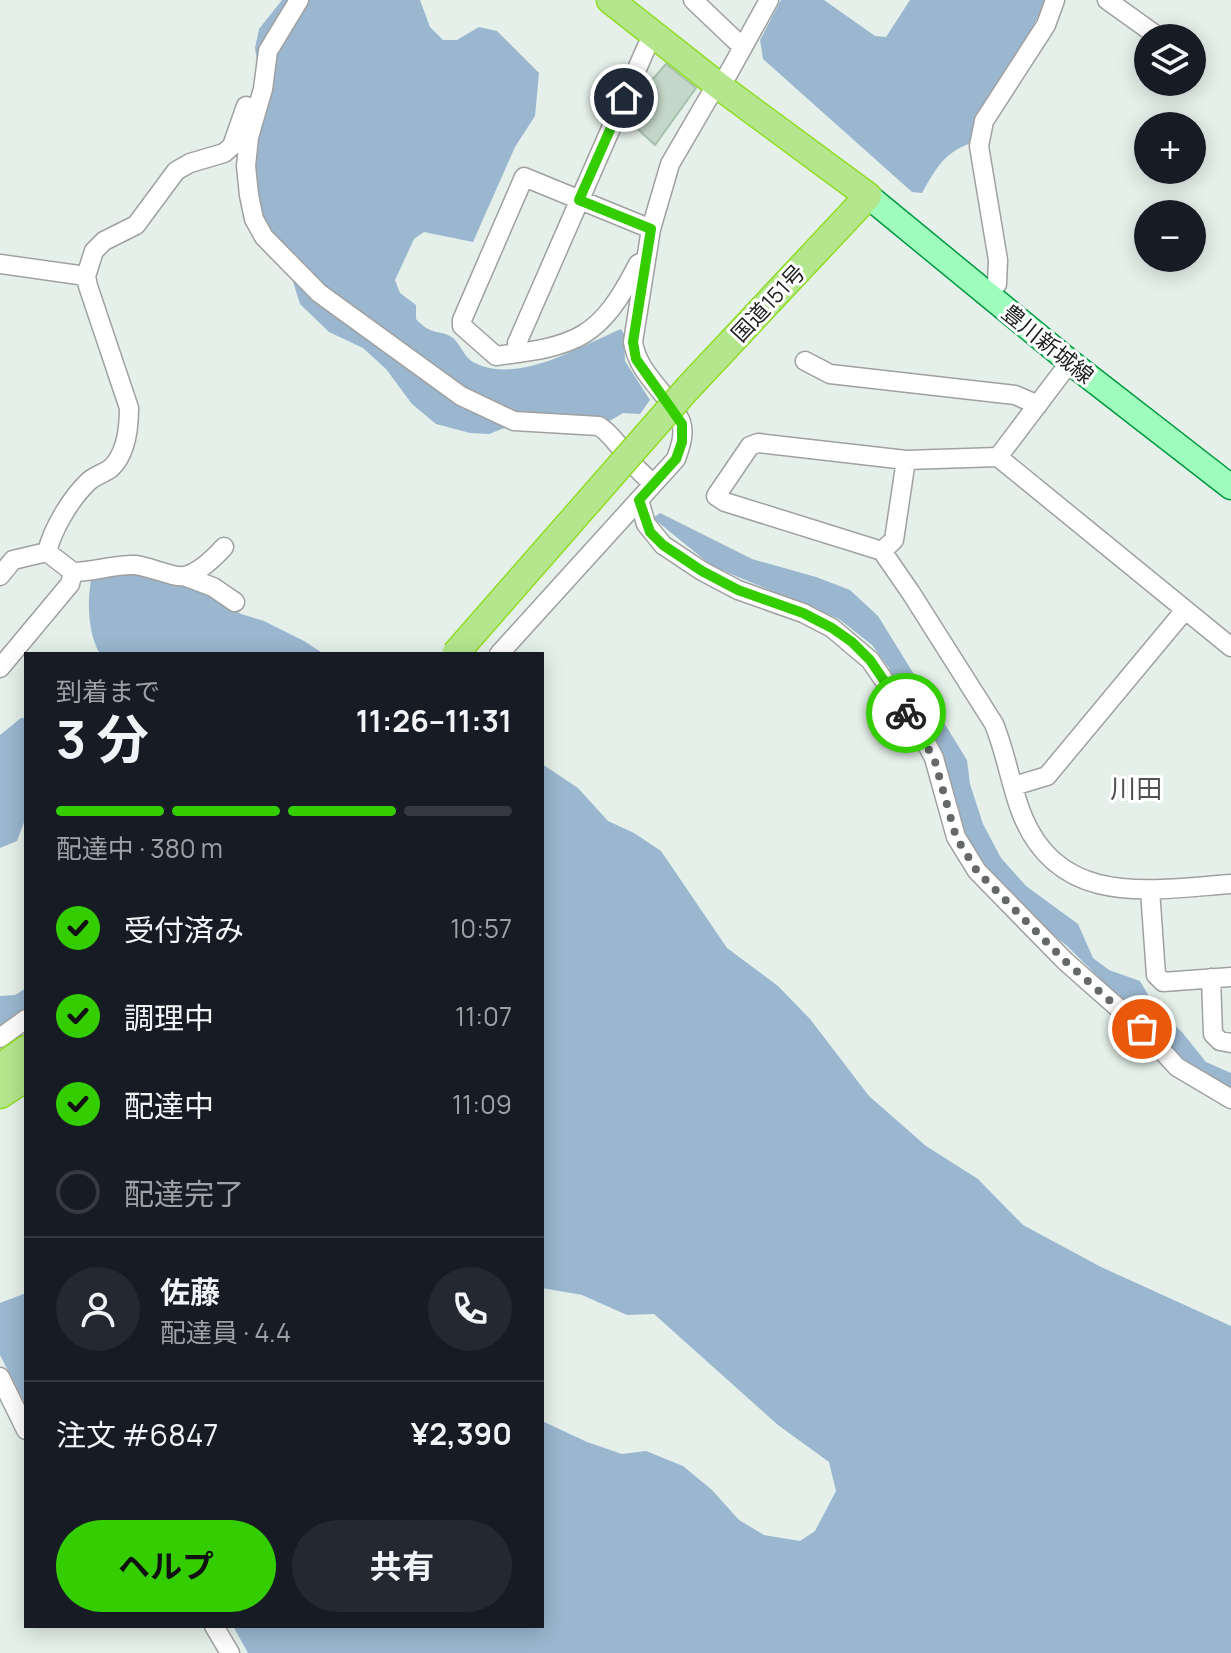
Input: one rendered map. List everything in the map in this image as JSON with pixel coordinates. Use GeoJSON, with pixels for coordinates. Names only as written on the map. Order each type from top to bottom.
{"type":"FeatureCollection","features":[{"type":"Feature","properties":{"kind":"highway"},"geometry":{"type":"LineString","coordinates":[[610,0],[719,86],[868,196]]}},
{"type":"Feature","properties":{"kind":"highway","name":"国道151号"},"geometry":{"type":"LineString","coordinates":[[457,652],[688,388],[868,196]]}},
{"type":"Feature","properties":{"kind":"highway"},"geometry":{"type":"LineString","coordinates":[[0,1067],[24,1050]]}},
{"type":"Feature","properties":{"kind":"highway"},"geometry":{"type":"LineString","coordinates":[[0,1095],[24,1079]]}},
{"type":"Feature","properties":{"kind":"main road","name":"豊川新城線"},"geometry":{"type":"LineString","coordinates":[[868,196],[1070,362],[1231,487]]}},
{"type":"Feature","properties":{"kind":"street"},"geometry":{"type":"LineString","coordinates":[[299,0],[268,51],[249,137],[246,166],[249,195],[254,219],[264,237],[319,293],[461,396],[514,421],[599,426],[608,432],[642,476],[654,483]]}},
{"type":"Feature","properties":{"kind":"street"},"geometry":{"type":"LineString","coordinates":[[693,0],[743,46]]}},
{"type":"Feature","properties":{"kind":"street"},"geometry":{"type":"LineString","coordinates":[[501,652],[676,459],[682,442],[682,424],[636,359],[633,342],[651,229],[670,164],[769,0]]}},
{"type":"Feature","properties":{"kind":"street"},"geometry":{"type":"LineString","coordinates":[[989,295],[997,284],[998,260],[979,146],[984,121],[1046,25],[1055,0]]}},
{"type":"Feature","properties":{"kind":"street"},"geometry":{"type":"LineString","coordinates":[[1107,0],[1140,24]]}},
{"type":"Feature","properties":{"kind":"street"},"geometry":{"type":"LineString","coordinates":[[519,353],[517,343],[647,46],[655,36]]}},
{"type":"Feature","properties":{"kind":"street"},"geometry":{"type":"LineString","coordinates":[[47,552],[50,539],[80,492],[91,479],[115,465],[121,454],[129,417],[129,408],[86,276],[94,251],[104,241],[136,225],[176,171],[190,163],[224,153],[232,146],[248,100],[258,80],[265,75]]}},
{"type":"Feature","properties":{"kind":"street"},"geometry":{"type":"LineString","coordinates":[[645,261],[638,264],[610,313],[598,326],[576,339],[496,356],[462,326],[524,177],[651,229]]}},
{"type":"Feature","properties":{"kind":"street"},"geometry":{"type":"LineString","coordinates":[[0,264],[86,276]]}},
{"type":"Feature","properties":{"kind":"street"},"geometry":{"type":"LineString","coordinates":[[805,361],[830,374],[1015,395],[1038,405]]}},
{"type":"Feature","properties":{"kind":"street"},"geometry":{"type":"LineString","coordinates":[[998,457],[1070,362]]}},
{"type":"Feature","properties":{"kind":"street"},"geometry":{"type":"LineString","coordinates":[[1231,647],[998,457],[906,460],[758,443],[750,446],[716,496],[725,502],[882,551],[994,724],[1003,745],[1019,809],[1031,835],[1045,853],[1071,874],[1093,885],[1123,890],[1231,884]]}},
{"type":"Feature","properties":{"kind":"street"},"geometry":{"type":"LineString","coordinates":[[882,551],[894,540],[906,460]]}},
{"type":"Feature","properties":{"kind":"street"},"geometry":{"type":"LineString","coordinates":[[639,500],[646,524],[663,545],[738,590],[803,613],[832,628],[870,660],[922,735],[934,758],[956,837],[977,871],[1065,961],[1142,1029],[1177,1067],[1231,1099]]}},
{"type":"Feature","properties":{"kind":"street"},"geometry":{"type":"LineString","coordinates":[[184,576],[203,567],[224,547]]}},
{"type":"Feature","properties":{"kind":"street"},"geometry":{"type":"LineString","coordinates":[[47,552],[73,572],[94,571],[111,565],[137,565],[184,576],[213,587],[235,602]]}},
{"type":"Feature","properties":{"kind":"street"},"geometry":{"type":"LineString","coordinates":[[0,576],[13,560],[47,552]]}},
{"type":"Feature","properties":{"kind":"street"},"geometry":{"type":"LineString","coordinates":[[0,668],[70,584],[73,572]]}},
{"type":"Feature","properties":{"kind":"street"},"geometry":{"type":"LineString","coordinates":[[1014,786],[1047,776],[1185,610]]}},
{"type":"Feature","properties":{"kind":"street"},"geometry":{"type":"LineString","coordinates":[[1150,890],[1156,975],[1163,982],[1231,977]]}},
{"type":"Feature","properties":{"kind":"street"},"geometry":{"type":"LineString","coordinates":[[1211,978],[1213,1034],[1220,1041],[1231,1043]]}},
{"type":"Feature","properties":{"kind":"street"},"geometry":{"type":"LineString","coordinates":[[0,1038],[24,1020]]}},
{"type":"Feature","properties":{"kind":"street"},"geometry":{"type":"LineString","coordinates":[[0,1377],[24,1426]]}},
{"type":"Feature","properties":{"kind":"street"},"geometry":{"type":"LineString","coordinates":[[215,1628],[230,1653]]}},
{"type":"Feature","properties":{"kind":"shaded area"},"geometry":{"type":"Polygon","coordinates":[[[282,0],[420,0],[430,27],[443,40],[457,40],[479,27],[497,31],[539,73],[535,116],[515,147],[473,242],[424,232],[414,239],[395,280],[400,293],[416,305],[416,319],[422,325],[453,338],[470,360],[491,368],[529,367],[621,329],[625,361],[650,400],[640,414],[623,413],[608,422],[507,427],[489,434],[470,433],[436,424],[412,404],[386,369],[363,348],[329,332],[300,304],[290,272],[266,226],[252,158],[258,67],[255,48],[259,29],[282,0]]]}},
{"type":"Feature","properties":{"kind":"shaded area"},"geometry":{"type":"Polygon","coordinates":[[[781,0],[824,0],[875,36],[886,37],[910,0],[1047,0],[971,143],[947,157],[922,193],[912,192],[763,59],[760,40],[781,0]]]}},
{"type":"Feature","properties":{"kind":"shaded area"},"geometry":{"type":"Polygon","coordinates":[[[660,513],[752,559],[850,590],[878,616],[967,760],[970,784],[983,824],[1001,858],[1026,886],[1078,924],[1093,958],[1109,970],[1140,981],[1157,1010],[1182,1032],[1206,1062],[1231,1073],[1231,1094],[1206,1083],[1066,945],[1016,906],[977,856],[961,824],[937,741],[917,719],[889,668],[872,645],[839,619],[712,566],[653,518],[660,513]]]}},
{"type":"Feature","properties":{"kind":"shaded area"},"geometry":{"type":"Polygon","coordinates":[[[124,571],[200,586],[241,614],[264,621],[321,652],[99,652],[90,618],[91,580],[124,571]]]}},
{"type":"Feature","properties":{"kind":"shaded area"},"geometry":{"type":"Polygon","coordinates":[[[24,718],[24,822],[17,841],[0,848],[0,735],[24,718]]]}},
{"type":"Feature","properties":{"kind":"shaded area"},"geometry":{"type":"Polygon","coordinates":[[[544,765],[578,788],[608,821],[661,851],[727,948],[778,986],[810,1019],[869,1096],[926,1146],[978,1179],[1023,1225],[1101,1267],[1231,1326],[1231,1653],[248,1653],[234,1628],[544,1628],[544,1422],[622,1454],[646,1451],[683,1466],[712,1490],[739,1520],[764,1535],[800,1541],[815,1531],[836,1491],[829,1462],[778,1425],[654,1314],[627,1315],[582,1295],[544,1288],[544,765]]]}},
{"type":"Feature","properties":{"kind":"shaded area"},"geometry":{"type":"Polygon","coordinates":[[[24,989],[24,1030],[0,1033],[0,996],[15,995],[24,989]]]}},
{"type":"Feature","properties":{"kind":"shaded area"},"geometry":{"type":"Polygon","coordinates":[[[24,1294],[24,1402],[0,1355],[0,1303],[24,1294]]]}},
{"type":"Feature","properties":{"kind":"building"},"geometry":{"type":"Polygon","coordinates":[[[666,64],[696,88],[655,145],[628,120],[638,96],[666,64]]]}},
{"type":"Feature","properties":{"kind":"way so far"},"geometry":{"type":"LineString","coordinates":[[906,713],[934,758],[956,837],[977,871],[1065,961],[1142,1029]]}},
{"type":"Feature","properties":{"kind":"district","name":"川田"},"geometry":{"type":"Point","coordinates":[1136,788]}},
{"type":"Feature","properties":{"kind":"route"},"geometry":{"type":"LineString","coordinates":[[624,98],[579,200],[651,229],[633,342],[636,359],[682,424],[682,442],[676,459],[639,500],[646,524],[663,545],[702,571],[738,590],[803,613],[852,642],[870,660],[906,713]]}}]}
